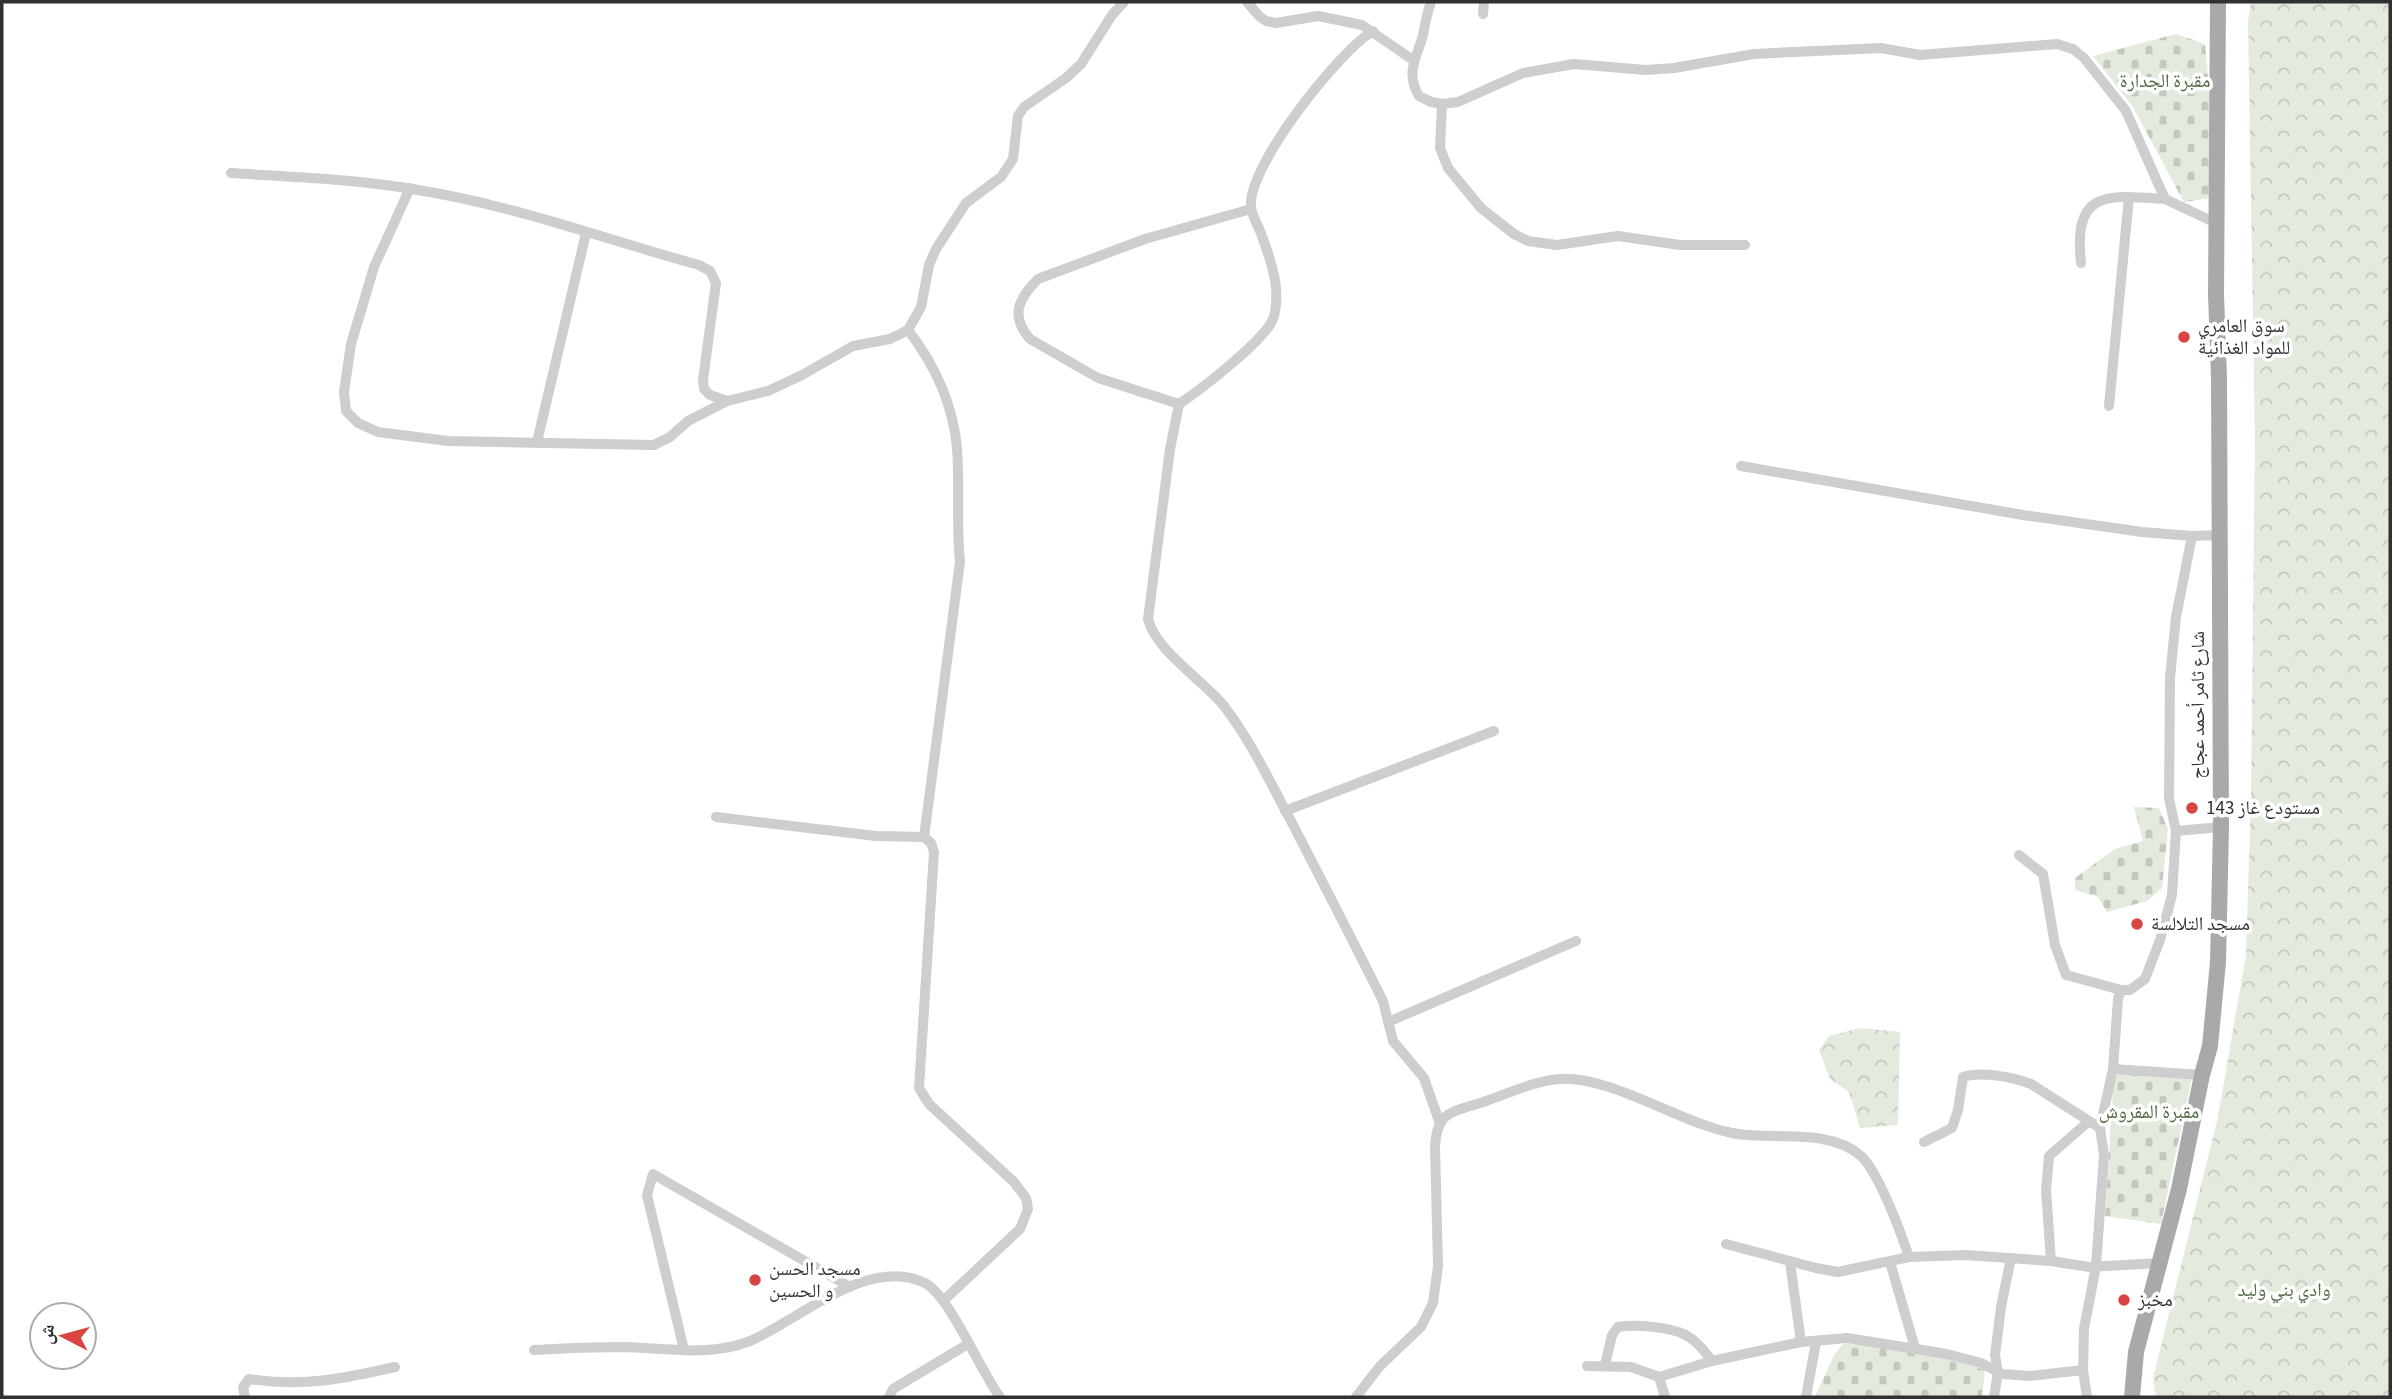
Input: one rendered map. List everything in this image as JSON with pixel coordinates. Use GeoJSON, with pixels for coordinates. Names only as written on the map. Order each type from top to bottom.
{"type":"FeatureCollection","features":[{"type":"Feature","properties":{"kind":"main road","name":"شارع ثامر أحمد عجاج"},"geometry":{"type":"LineString","coordinates":[[2132,1397],[2136,1352],[2179,1189],[2210,1046],[2218,962],[2221,827],[2216,223],[2218,2]]}},
{"type":"Feature","properties":{"kind":"street"},"geometry":{"type":"LineString","coordinates":[[410,188],[374,267],[360,310],[346,367],[346,411],[358,423],[378,432],[448,442],[654,445],[688,421],[727,401],[768,391],[852,346],[890,340],[908,330],[921,307],[929,265],[936,249],[966,203],[1001,177],[1013,159],[1018,116],[1024,107],[1066,78],[1081,64],[1112,15],[1124,2]]}},
{"type":"Feature","properties":{"kind":"street"},"geometry":{"type":"LineString","coordinates":[[1247,2],[1266,22],[1276,23],[1318,16],[1359,24],[1413,60]]}},
{"type":"Feature","properties":{"kind":"street"},"geometry":{"type":"LineString","coordinates":[[1431,2],[1418,51],[1413,60],[1412,76],[1419,96],[1442,104],[1471,98],[1523,73],[1574,64],[1646,70],[1674,68],[1754,54],[1881,48],[1920,55],[2057,44],[2073,49],[2084,58],[2126,111],[2165,200]]}},
{"type":"Feature","properties":{"kind":"street"},"geometry":{"type":"LineString","coordinates":[[1483,14],[1484,2]]}},
{"type":"Feature","properties":{"kind":"street"},"geometry":{"type":"LineString","coordinates":[[1356,1397],[1380,1366],[1421,1327],[1433,1303],[1437,1266],[1435,1147],[1439,1121],[1424,1078],[1396,1046],[1378,991],[1262,766],[1224,707],[1205,685],[1159,643],[1151,631],[1148,619],[1170,449],[1179,404],[1221,373],[1259,337],[1273,319],[1276,294],[1274,275],[1251,209],[1252,191],[1296,113],[1347,51],[1373,31]]}},
{"type":"Feature","properties":{"kind":"street"},"geometry":{"type":"LineString","coordinates":[[1442,104],[1440,148],[1448,168],[1481,208],[1528,241],[1557,245],[1618,236],[1670,244],[1745,245]]}},
{"type":"Feature","properties":{"kind":"street"},"geometry":{"type":"LineString","coordinates":[[232,173],[410,188],[537,216],[699,265],[710,271],[716,283],[704,389],[727,401]]}},
{"type":"Feature","properties":{"kind":"street"},"geometry":{"type":"LineString","coordinates":[[2109,406],[2129,197]]}},
{"type":"Feature","properties":{"kind":"street"},"geometry":{"type":"LineString","coordinates":[[2081,263],[2081,224],[2090,208],[2101,198],[2165,200],[2216,223]]}},
{"type":"Feature","properties":{"kind":"street"},"geometry":{"type":"LineString","coordinates":[[1179,404],[1098,378],[1030,339],[1019,318],[1019,305],[1025,292],[1038,279],[1145,239],[1251,209]]}},
{"type":"Feature","properties":{"kind":"street"},"geometry":{"type":"LineString","coordinates":[[537,442],[586,233]]}},
{"type":"Feature","properties":{"kind":"street"},"geometry":{"type":"LineString","coordinates":[[908,330],[922,349],[948,400],[957,447],[956,529],[960,562],[924,837]]}},
{"type":"Feature","properties":{"kind":"street"},"geometry":{"type":"LineString","coordinates":[[1741,466],[2023,515],[2142,532],[2219,535]]}},
{"type":"Feature","properties":{"kind":"street"},"geometry":{"type":"LineString","coordinates":[[2020,855],[2043,874],[2055,945],[2066,975],[2121,990],[2130,990],[2145,979],[2160,940],[2172,895],[2176,831],[2169,798],[2171,667],[2176,617],[2192,536]]}},
{"type":"Feature","properties":{"kind":"street"},"geometry":{"type":"LineString","coordinates":[[1285,811],[1494,731]]}},
{"type":"Feature","properties":{"kind":"street"},"geometry":{"type":"LineString","coordinates":[[716,817],[876,836],[924,837],[931,843],[934,852],[919,1088],[929,1104],[1014,1182],[1026,1198],[1028,1209],[1020,1229],[943,1301]]}},
{"type":"Feature","properties":{"kind":"street"},"geometry":{"type":"LineString","coordinates":[[2176,831],[2221,827]]}},
{"type":"Feature","properties":{"kind":"street"},"geometry":{"type":"LineString","coordinates":[[1388,1022],[1576,941]]}},
{"type":"Feature","properties":{"kind":"street"},"geometry":{"type":"LineString","coordinates":[[2087,1397],[2083,1370],[2084,1329],[2096,1266],[2104,1155],[2100,1128],[2113,1069],[2121,990]]}},
{"type":"Feature","properties":{"kind":"street"},"geometry":{"type":"LineString","coordinates":[[2113,1069],[2202,1075]]}},
{"type":"Feature","properties":{"kind":"street"},"geometry":{"type":"LineString","coordinates":[[1924,1142],[1952,1128],[1963,1077],[1971,1074],[2022,1080],[2043,1089],[2100,1128]]}},
{"type":"Feature","properties":{"kind":"street"},"geometry":{"type":"LineString","coordinates":[[1439,1121],[1450,1114],[1544,1082],[1573,1079],[1637,1098],[1730,1133],[1810,1138],[1830,1142],[1849,1149],[1867,1163],[1894,1215],[1909,1257]]}},
{"type":"Feature","properties":{"kind":"street"},"geometry":{"type":"LineString","coordinates":[[2051,1261],[2046,1190],[2049,1156],[2088,1122]]}},
{"type":"Feature","properties":{"kind":"street"},"geometry":{"type":"LineString","coordinates":[[684,1350],[647,1195],[653,1174],[850,1287]]}},
{"type":"Feature","properties":{"kind":"street"},"geometry":{"type":"LineString","coordinates":[[1726,1244],[1838,1272],[1909,1257],[1965,1255],[2051,1261],[2089,1267],[2160,1263]]}},
{"type":"Feature","properties":{"kind":"street"},"geometry":{"type":"LineString","coordinates":[[1994,1397],[2001,1307],[2011,1258]]}},
{"type":"Feature","properties":{"kind":"street"},"geometry":{"type":"LineString","coordinates":[[1790,1262],[1801,1342]]}},
{"type":"Feature","properties":{"kind":"street"},"geometry":{"type":"LineString","coordinates":[[1890,1262],[1915,1348]]}},
{"type":"Feature","properties":{"kind":"street"},"geometry":{"type":"LineString","coordinates":[[534,1350],[578,1347],[684,1350],[725,1348],[748,1342],[850,1287],[871,1279],[915,1279],[935,1290],[943,1301],[1000,1397]]}},
{"type":"Feature","properties":{"kind":"street"},"geometry":{"type":"LineString","coordinates":[[1605,1365],[1612,1335],[1618,1327],[1629,1325],[1682,1333],[1700,1344],[1712,1361]]}},
{"type":"Feature","properties":{"kind":"street"},"geometry":{"type":"LineString","coordinates":[[1587,1366],[1631,1367],[1659,1377],[1712,1361],[1801,1342],[1857,1339],[1974,1361],[1998,1372],[2030,1376],[2083,1370]]}},
{"type":"Feature","properties":{"kind":"street"},"geometry":{"type":"LineString","coordinates":[[1806,1397],[1816,1342]]}},
{"type":"Feature","properties":{"kind":"street"},"geometry":{"type":"LineString","coordinates":[[890,1397],[893,1389],[968,1344]]}},
{"type":"Feature","properties":{"kind":"street"},"geometry":{"type":"LineString","coordinates":[[245,1397],[243,1387],[249,1379],[283,1384],[334,1381],[395,1367]]}},
{"type":"Feature","properties":{"kind":"street"},"geometry":{"type":"LineString","coordinates":[[1659,1377],[1665,1397]]}},
{"type":"Feature","properties":{"kind":"green space","name":"وادي بني وليد"},"geometry":{"type":"Polygon","coordinates":[[[2251,2],[2390,2],[2390,1397],[2156,1397],[2153,1378],[2218,1117],[2246,955],[2251,798],[2255,439],[2248,22],[2251,2]]]}},
{"type":"Feature","properties":{"kind":"green space","name":"مقبرة الجدارة"},"geometry":{"type":"Polygon","coordinates":[[[2176,34],[2205,44],[2213,125],[2211,198],[2184,202],[2133,107],[2093,56],[2176,34]]]}},
{"type":"Feature","properties":{"kind":"green space"},"geometry":{"type":"Polygon","coordinates":[[[2134,807],[2159,808],[2168,829],[2162,888],[2147,901],[2107,912],[2098,897],[2075,890],[2075,878],[2115,849],[2143,841],[2134,807]]]}},
{"type":"Feature","properties":{"kind":"green space"},"geometry":{"type":"Polygon","coordinates":[[[1860,1028],[1900,1032],[1898,1125],[1860,1128],[1849,1092],[1830,1079],[1819,1050],[1829,1036],[1860,1028]]]}},
{"type":"Feature","properties":{"kind":"green space","name":"مقبرة المقروش"},"geometry":{"type":"Polygon","coordinates":[[[2134,1071],[2192,1077],[2161,1224],[2105,1216],[2114,1076],[2134,1071]]]}},
{"type":"Feature","properties":{"kind":"green space"},"geometry":{"type":"Polygon","coordinates":[[[1869,1343],[1949,1358],[1985,1370],[1982,1397],[1815,1397],[1834,1355],[1843,1344],[1869,1343]]]}},
{"type":"Feature","properties":{"kind":"place","name":"سوق العامري للمواد الغذائية"},"geometry":{"type":"Point","coordinates":[2184,337]}},
{"type":"Feature","properties":{"kind":"place","name":"مستودع غاز 143"},"geometry":{"type":"Point","coordinates":[2192,808]}},
{"type":"Feature","properties":{"kind":"place","name":"مسجد التلالسة"},"geometry":{"type":"Point","coordinates":[2137,924]}},
{"type":"Feature","properties":{"kind":"place","name":"مسجد الحسن و الحسين"},"geometry":{"type":"Point","coordinates":[755,1280]}},
{"type":"Feature","properties":{"kind":"place","name":"مخبز"},"geometry":{"type":"Point","coordinates":[2124,1300]}}]}
